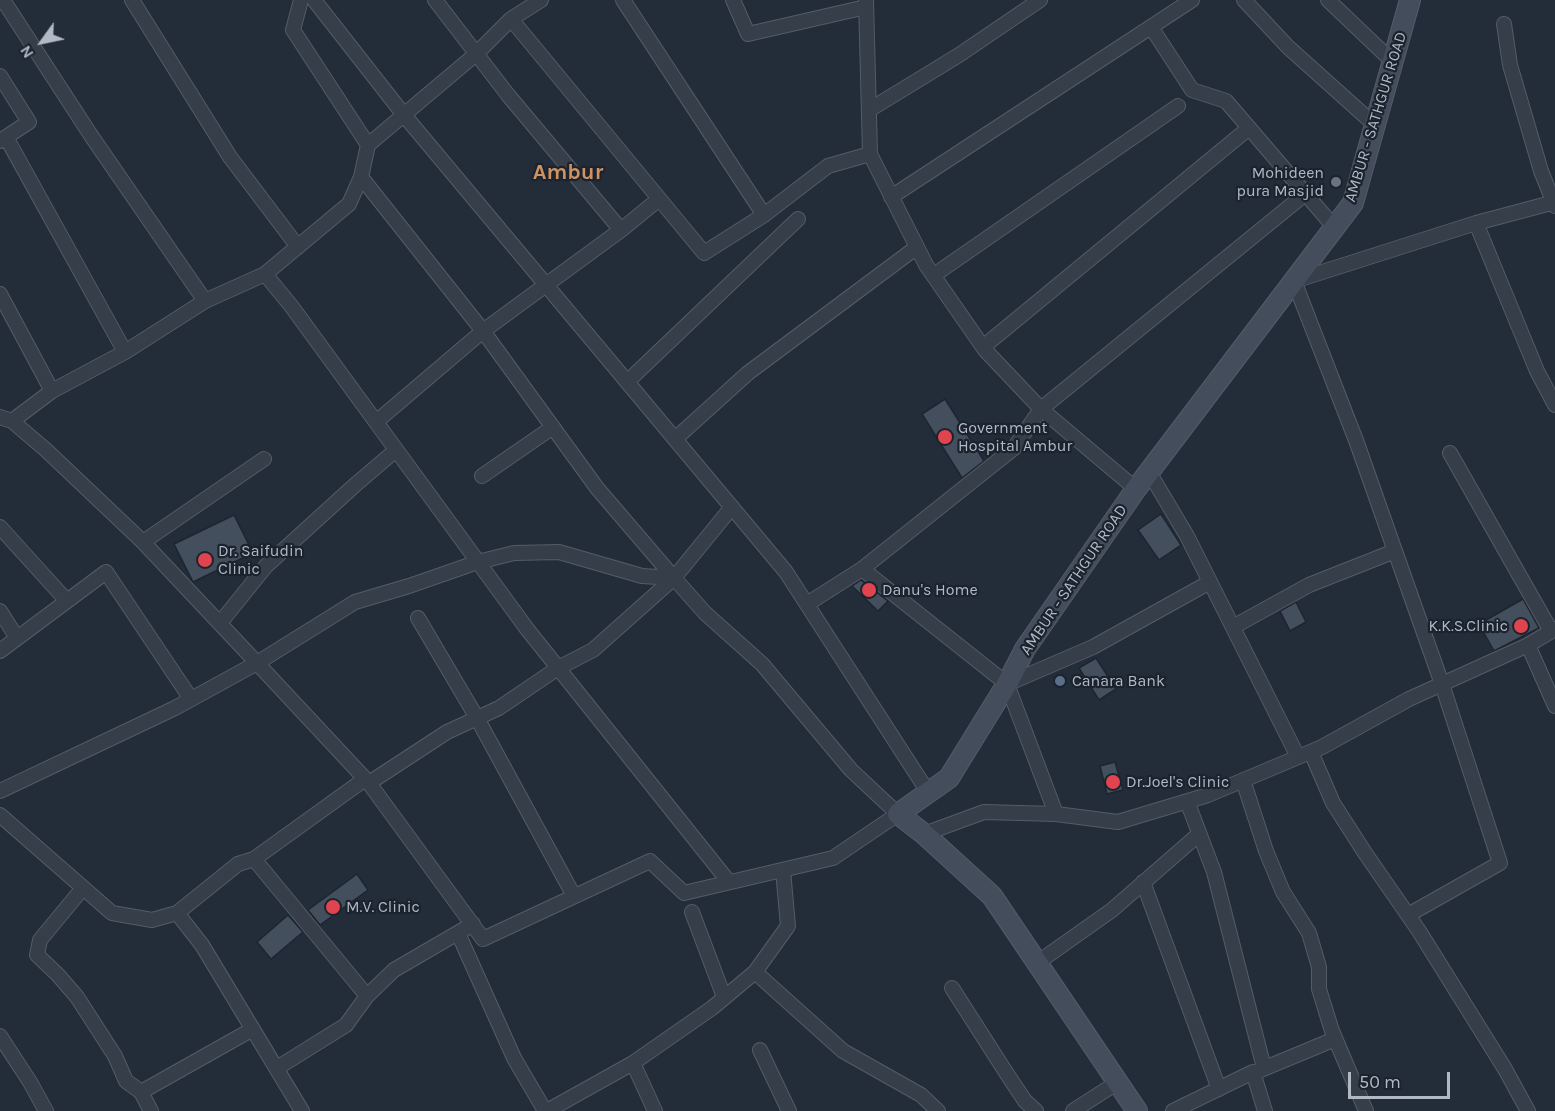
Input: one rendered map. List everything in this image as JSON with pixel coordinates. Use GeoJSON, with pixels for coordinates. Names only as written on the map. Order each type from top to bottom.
{"type":"FeatureCollection","features":[{"type":"Feature","properties":{"kind":"main road","name":"AMBUR - SATHGUR ROAD"},"geometry":{"type":"LineString","coordinates":[[898,814],[949,778],[1007,684],[1025,649],[1136,489],[1353,204],[1410,0]]}},
{"type":"Feature","properties":{"kind":"main road"},"geometry":{"type":"LineString","coordinates":[[898,814],[924,834],[992,896],[1137,1111]]}},
{"type":"Feature","properties":{"kind":"street"},"geometry":{"type":"LineString","coordinates":[[132,0],[230,157],[298,248]]}},
{"type":"Feature","properties":{"kind":"street"},"geometry":{"type":"LineString","coordinates":[[301,0],[293,30],[368,145]]}},
{"type":"Feature","properties":{"kind":"street"},"geometry":{"type":"LineString","coordinates":[[314,0],[404,115],[786,572],[928,792]]}},
{"type":"Feature","properties":{"kind":"street"},"geometry":{"type":"LineString","coordinates":[[435,0],[476,54],[621,230]]}},
{"type":"Feature","properties":{"kind":"street"},"geometry":{"type":"LineString","coordinates":[[361,177],[483,331],[597,488],[705,614],[762,664],[851,770],[898,814],[833,858],[684,893],[650,861],[483,939],[367,781],[143,542],[46,450],[6,419],[52,391],[125,352],[205,301],[265,274],[349,204],[361,177],[368,145],[476,54],[510,19],[541,0]]}},
{"type":"Feature","properties":{"kind":"street"},"geometry":{"type":"LineString","coordinates":[[623,0],[764,215]]}},
{"type":"Feature","properties":{"kind":"street"},"geometry":{"type":"LineString","coordinates":[[733,0],[748,34],[866,4],[870,154],[917,247],[983,347],[1041,409],[1136,489]]}},
{"type":"Feature","properties":{"kind":"street"},"geometry":{"type":"LineString","coordinates":[[868,110],[959,55],[1040,0]]}},
{"type":"Feature","properties":{"kind":"street"},"geometry":{"type":"LineString","coordinates":[[891,197],[1192,0]]}},
{"type":"Feature","properties":{"kind":"street"},"geometry":{"type":"LineString","coordinates":[[1244,0],[1288,48],[1375,125]]}},
{"type":"Feature","properties":{"kind":"street"},"geometry":{"type":"LineString","coordinates":[[1329,0],[1393,62]]}},
{"type":"Feature","properties":{"kind":"street"},"geometry":{"type":"LineString","coordinates":[[2,1],[205,301]]}},
{"type":"Feature","properties":{"kind":"street"},"geometry":{"type":"LineString","coordinates":[[510,19],[704,253],[764,215],[828,166],[870,154]]}},
{"type":"Feature","properties":{"kind":"street"},"geometry":{"type":"LineString","coordinates":[[1408,915],[1500,863],[1442,684],[1395,551],[1294,281],[1476,223],[1554,203],[1541,171],[1510,65],[1504,24]]}},
{"type":"Feature","properties":{"kind":"street"},"geometry":{"type":"LineString","coordinates":[[1151,27],[1192,90],[1226,101],[1335,228]]}},
{"type":"Feature","properties":{"kind":"street"},"geometry":{"type":"LineString","coordinates":[[0,76],[29,122],[3,139],[125,352]]}},
{"type":"Feature","properties":{"kind":"street"},"geometry":{"type":"LineString","coordinates":[[934,275],[1178,106]]}},
{"type":"Feature","properties":{"kind":"street"},"geometry":{"type":"LineString","coordinates":[[983,347],[1248,128]]}},
{"type":"Feature","properties":{"kind":"street"},"geometry":{"type":"LineString","coordinates":[[807,604],[862,569],[1014,448],[1041,409],[1305,194]]}},
{"type":"Feature","properties":{"kind":"street"},"geometry":{"type":"LineString","coordinates":[[376,422],[483,331],[544,284],[621,230],[659,199]]}},
{"type":"Feature","properties":{"kind":"street"},"geometry":{"type":"LineString","coordinates":[[627,382],[798,219]]}},
{"type":"Feature","properties":{"kind":"street"},"geometry":{"type":"LineString","coordinates":[[1476,223],[1537,371],[1555,405]]}},
{"type":"Feature","properties":{"kind":"street"},"geometry":{"type":"LineString","coordinates":[[675,439],[748,373],[917,247]]}},
{"type":"Feature","properties":{"kind":"street"},"geometry":{"type":"LineString","coordinates":[[265,274],[292,307],[558,668],[729,882]]}},
{"type":"Feature","properties":{"kind":"street"},"geometry":{"type":"LineString","coordinates":[[0,294],[52,391]]}},
{"type":"Feature","properties":{"kind":"street"},"geometry":{"type":"LineString","coordinates":[[482,476],[553,427]]}},
{"type":"Feature","properties":{"kind":"street"},"geometry":{"type":"LineString","coordinates":[[220,623],[266,566],[396,450]]}},
{"type":"Feature","properties":{"kind":"street"},"geometry":{"type":"LineString","coordinates":[[924,834],[984,812],[1056,814],[1118,822],[1187,801],[1304,755],[1409,699],[1528,645],[1553,630],[1450,453]]}},
{"type":"Feature","properties":{"kind":"street"},"geometry":{"type":"LineString","coordinates":[[143,542],[264,459]]}},
{"type":"Feature","properties":{"kind":"street"},"geometry":{"type":"LineString","coordinates":[[1149,472],[1187,536],[1233,627],[1304,755],[1505,1068],[1528,1111]]}},
{"type":"Feature","properties":{"kind":"street"},"geometry":{"type":"LineString","coordinates":[[0,815],[112,913],[152,920],[177,913],[238,864],[254,859],[367,781],[447,732],[499,708],[558,668],[593,650],[674,578],[732,507]]}},
{"type":"Feature","properties":{"kind":"street"},"geometry":{"type":"LineString","coordinates":[[0,527],[67,601]]}},
{"type":"Feature","properties":{"kind":"street"},"geometry":{"type":"LineString","coordinates":[[1233,627],[1308,585],[1395,551]]}},
{"type":"Feature","properties":{"kind":"street"},"geometry":{"type":"LineString","coordinates":[[0,790],[191,699],[257,663],[355,602],[478,562],[514,553],[559,552],[642,576],[674,578]]}},
{"type":"Feature","properties":{"kind":"street"},"geometry":{"type":"LineString","coordinates":[[862,569],[1007,684],[1056,814]]}},
{"type":"Feature","properties":{"kind":"street"},"geometry":{"type":"LineString","coordinates":[[0,651],[106,572],[191,699]]}},
{"type":"Feature","properties":{"kind":"street"},"geometry":{"type":"LineString","coordinates":[[1007,684],[1093,647],[1210,582]]}},
{"type":"Feature","properties":{"kind":"street"},"geometry":{"type":"LineString","coordinates":[[0,611],[17,638]]}},
{"type":"Feature","properties":{"kind":"street"},"geometry":{"type":"LineString","coordinates":[[418,618],[477,718],[574,896]]}},
{"type":"Feature","properties":{"kind":"street"},"geometry":{"type":"LineString","coordinates":[[1528,645],[1555,706]]}},
{"type":"Feature","properties":{"kind":"street"},"geometry":{"type":"LineString","coordinates":[[1243,780],[1266,851],[1283,892],[1309,933],[1319,966],[1319,989],[1335,1039],[1366,1111]]}},
{"type":"Feature","properties":{"kind":"street"},"geometry":{"type":"LineString","coordinates":[[1187,801],[1214,872],[1259,1070],[1265,1111]]}},
{"type":"Feature","properties":{"kind":"street"},"geometry":{"type":"LineString","coordinates":[[1037,963],[1112,910],[1200,834]]}},
{"type":"Feature","properties":{"kind":"street"},"geometry":{"type":"LineString","coordinates":[[254,859],[368,996]]}},
{"type":"Feature","properties":{"kind":"street"},"geometry":{"type":"LineString","coordinates":[[458,933],[514,1058],[546,1111],[633,1063],[755,972],[788,926],[783,870]]}},
{"type":"Feature","properties":{"kind":"street"},"geometry":{"type":"LineString","coordinates":[[1143,882],[1219,1089]]}},
{"type":"Feature","properties":{"kind":"street"},"geometry":{"type":"LineString","coordinates":[[82,888],[40,940],[37,955],[77,997],[115,1056],[126,1081],[141,1092],[151,1111]]}},
{"type":"Feature","properties":{"kind":"street"},"geometry":{"type":"LineString","coordinates":[[692,912],[724,997]]}},
{"type":"Feature","properties":{"kind":"street"},"geometry":{"type":"LineString","coordinates":[[177,913],[202,945],[302,1111]]}},
{"type":"Feature","properties":{"kind":"street"},"geometry":{"type":"LineString","coordinates":[[277,1068],[345,1025],[368,996],[394,970],[473,924]]}},
{"type":"Feature","properties":{"kind":"street"},"geometry":{"type":"LineString","coordinates":[[755,972],[843,1051],[921,1095],[938,1111]]}},
{"type":"Feature","properties":{"kind":"street"},"geometry":{"type":"LineString","coordinates":[[952,988],[1007,1074],[1036,1111]]}},
{"type":"Feature","properties":{"kind":"street"},"geometry":{"type":"LineString","coordinates":[[141,1092],[253,1029]]}},
{"type":"Feature","properties":{"kind":"street"},"geometry":{"type":"LineString","coordinates":[[0,1036],[46,1111]]}},
{"type":"Feature","properties":{"kind":"street"},"geometry":{"type":"LineString","coordinates":[[1173,1111],[1259,1070],[1335,1039]]}},
{"type":"Feature","properties":{"kind":"street"},"geometry":{"type":"LineString","coordinates":[[760,1050],[789,1111]]}},
{"type":"Feature","properties":{"kind":"street"},"geometry":{"type":"LineString","coordinates":[[633,1063],[655,1111]]}},
{"type":"Feature","properties":{"kind":"street"},"geometry":{"type":"LineString","coordinates":[[1073,1111],[1118,1082]]}},
{"type":"Feature","properties":{"kind":"building"},"geometry":{"type":"Polygon","coordinates":[[[945,399],[984,461],[962,478],[922,414],[945,399]]]}},
{"type":"Feature","properties":{"kind":"building"},"geometry":{"type":"Polygon","coordinates":[[[1161,514],[1181,545],[1159,560],[1138,530],[1161,514]]]}},
{"type":"Feature","properties":{"kind":"building"},"geometry":{"type":"Polygon","coordinates":[[[234,515],[253,553],[193,582],[174,544],[234,515]]]}},
{"type":"Feature","properties":{"kind":"building"},"geometry":{"type":"Polygon","coordinates":[[[861,580],[888,601],[878,611],[852,586],[861,580]]]}},
{"type":"Feature","properties":{"kind":"building"},"geometry":{"type":"Polygon","coordinates":[[[1523,599],[1539,628],[1494,651],[1479,624],[1523,599]]]}},
{"type":"Feature","properties":{"kind":"building"},"geometry":{"type":"Polygon","coordinates":[[[1296,602],[1306,622],[1290,631],[1280,611],[1296,602]]]}},
{"type":"Feature","properties":{"kind":"building"},"geometry":{"type":"Polygon","coordinates":[[[1096,658],[1116,689],[1099,700],[1079,668],[1096,658]]]}},
{"type":"Feature","properties":{"kind":"building"},"geometry":{"type":"Polygon","coordinates":[[[1115,762],[1123,790],[1107,794],[1100,766],[1115,762]]]}},
{"type":"Feature","properties":{"kind":"building"},"geometry":{"type":"Polygon","coordinates":[[[357,874],[368,890],[320,925],[308,910],[357,874]]]}},
{"type":"Feature","properties":{"kind":"building"},"geometry":{"type":"Polygon","coordinates":[[[288,915],[303,932],[271,959],[257,942],[288,915]]]}},
{"type":"Feature","properties":{"kind":"place","name":"Mohideen pura Masjid"},"geometry":{"type":"Point","coordinates":[1336,182]}},
{"type":"Feature","properties":{"kind":"place","name":"Government Hospital Ambur"},"geometry":{"type":"Point","coordinates":[945,437]}},
{"type":"Feature","properties":{"kind":"place","name":"Dr. Saifudin Clinic"},"geometry":{"type":"Point","coordinates":[205,560]}},
{"type":"Feature","properties":{"kind":"place","name":"Danu's Home"},"geometry":{"type":"Point","coordinates":[869,590]}},
{"type":"Feature","properties":{"kind":"place","name":"K.K.S.Clinic"},"geometry":{"type":"Point","coordinates":[1521,626]}},
{"type":"Feature","properties":{"kind":"place","name":"Canara Bank"},"geometry":{"type":"Point","coordinates":[1060,681]}},
{"type":"Feature","properties":{"kind":"place","name":"Dr.Joel's Clinic"},"geometry":{"type":"Point","coordinates":[1113,782]}},
{"type":"Feature","properties":{"kind":"place","name":"M.V. Clinic"},"geometry":{"type":"Point","coordinates":[333,907]}},
{"type":"Feature","properties":{"kind":"district","name":"Ambur"},"geometry":{"type":"Point","coordinates":[568,173]}}]}
